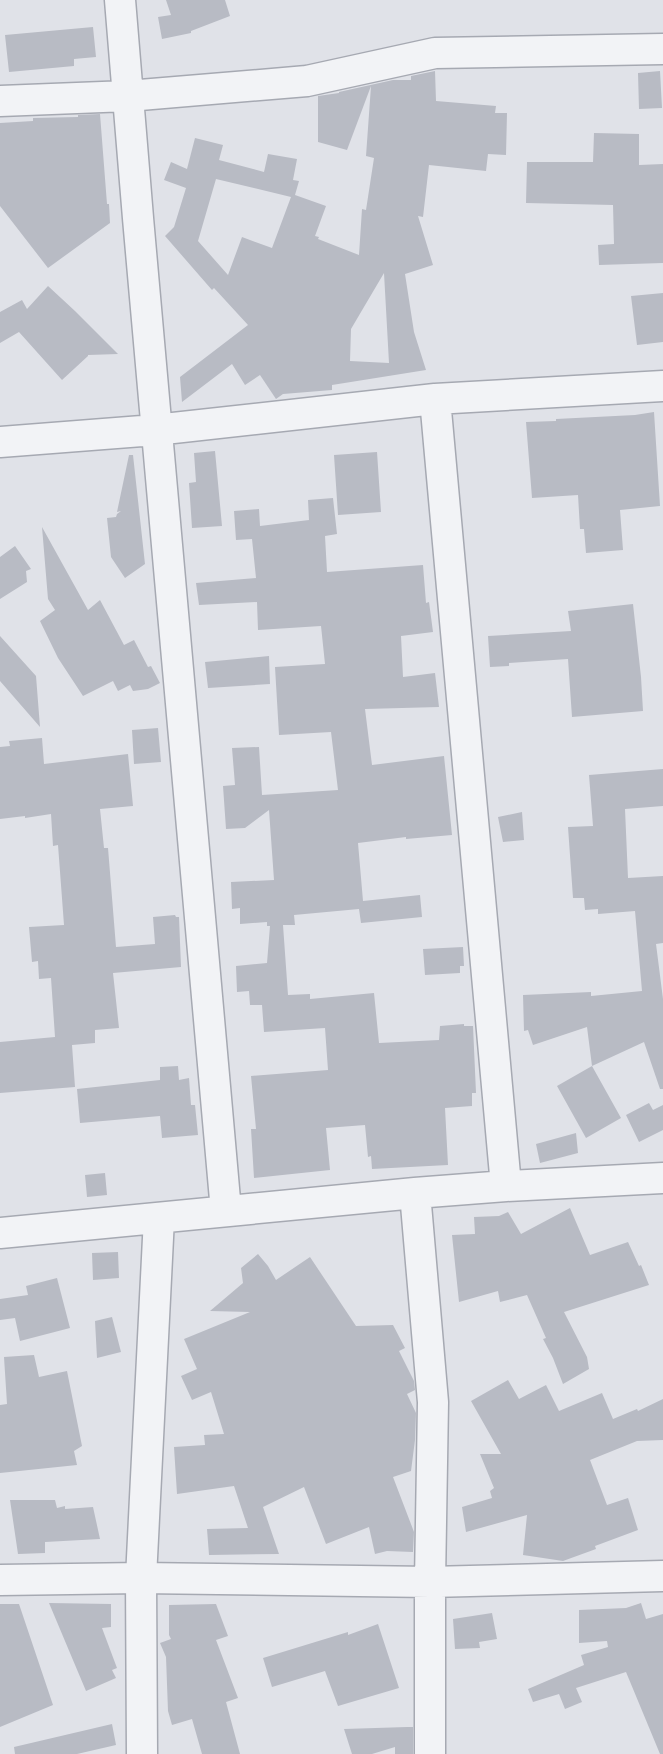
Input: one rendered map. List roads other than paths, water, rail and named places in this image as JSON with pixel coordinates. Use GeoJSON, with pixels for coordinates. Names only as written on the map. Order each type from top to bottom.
{"type":"FeatureCollection","features":[{"type":"Feature","properties":{"kind":"street"},"geometry":{"type":"LineString","coordinates":[[120,0],[155,430],[226,1211]]}},
{"type":"Feature","properties":{"kind":"street"},"geometry":{"type":"LineString","coordinates":[[0,101],[128,96],[308,81],[435,53],[663,49]]}},
{"type":"Feature","properties":{"kind":"street"},"geometry":{"type":"LineString","coordinates":[[0,442],[155,430],[435,399],[663,386]]}},
{"type":"Feature","properties":{"kind":"street"},"geometry":{"type":"LineString","coordinates":[[435,399],[506,1186]]}},
{"type":"Feature","properties":{"kind":"street"},"geometry":{"type":"LineString","coordinates":[[0,1233],[415,1193],[663,1178]]}},
{"type":"Feature","properties":{"kind":"street"},"geometry":{"type":"LineString","coordinates":[[415,1193],[433,1402],[430,1754]]}},
{"type":"Feature","properties":{"kind":"street"},"geometry":{"type":"LineString","coordinates":[[142,1754],[141,1578],[159,1218]]}},
{"type":"Feature","properties":{"kind":"street"},"geometry":{"type":"LineString","coordinates":[[0,1580],[141,1578],[430,1582],[663,1576]]}}]}
